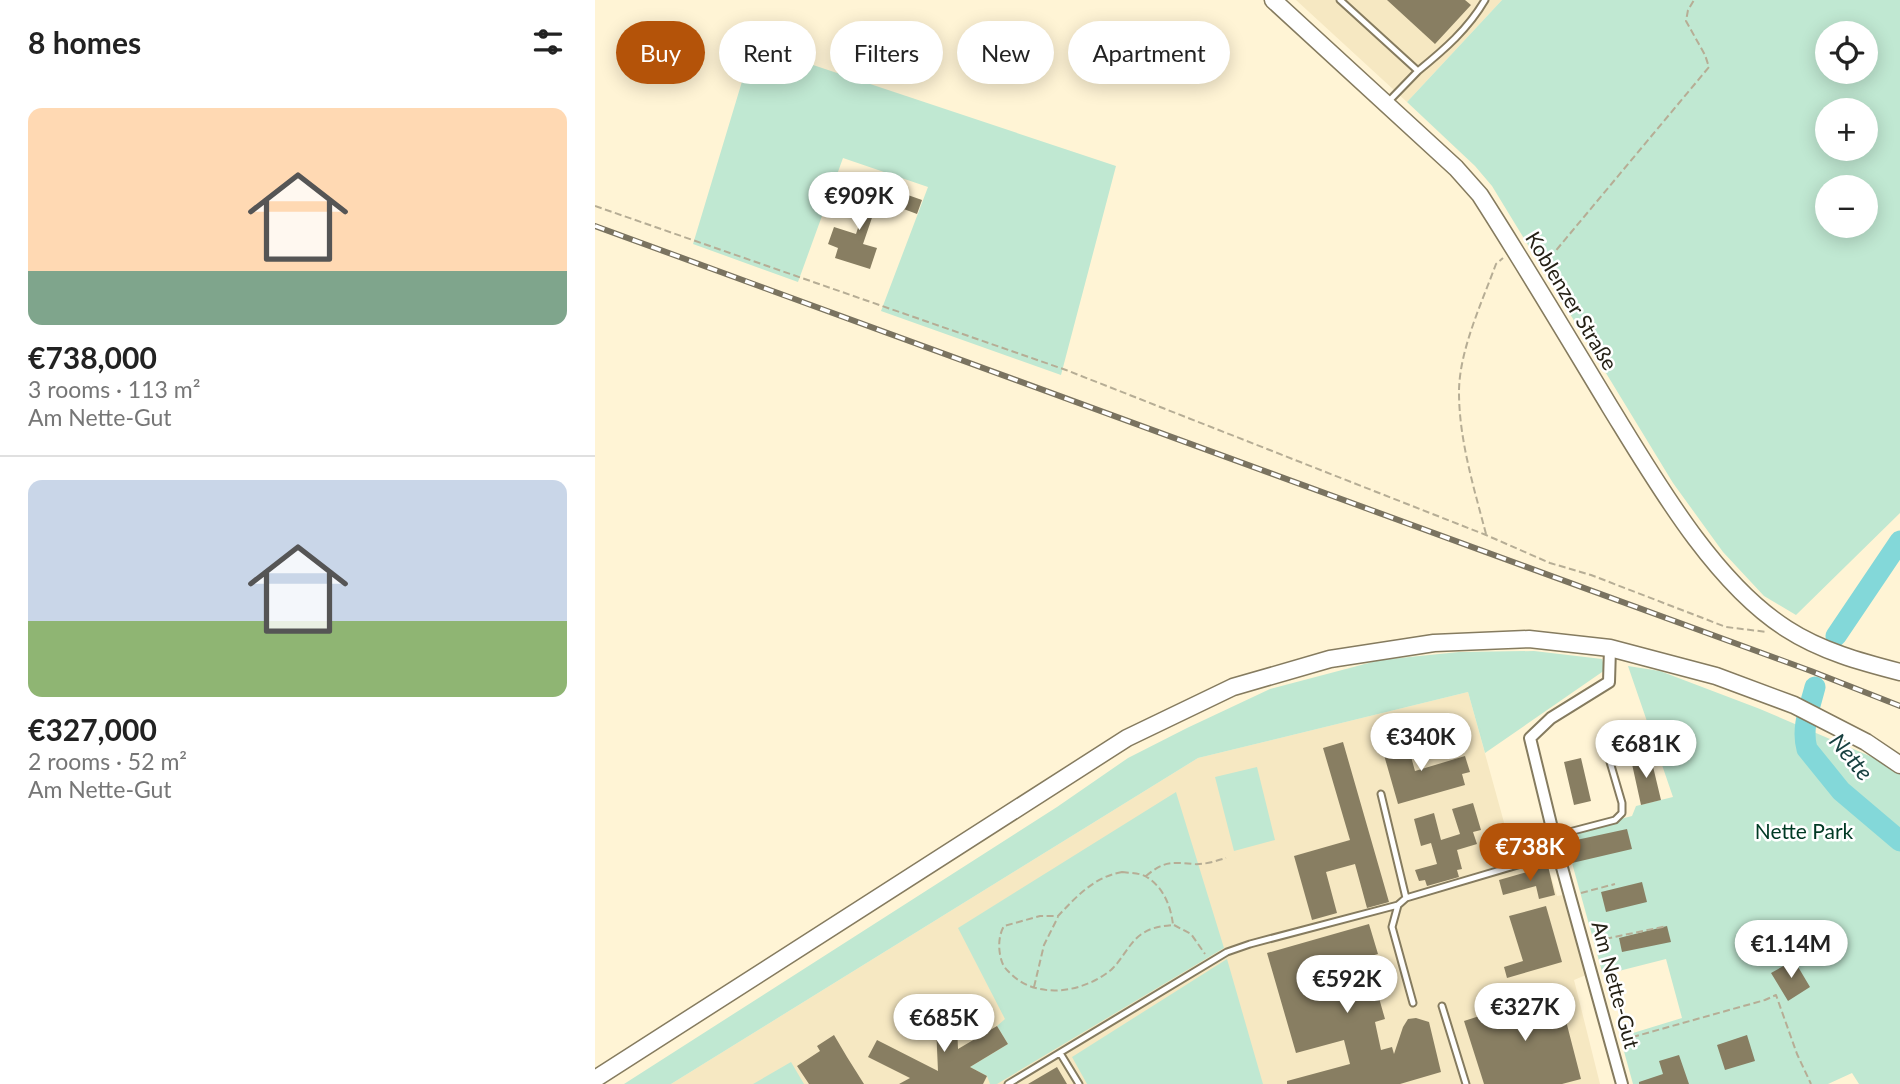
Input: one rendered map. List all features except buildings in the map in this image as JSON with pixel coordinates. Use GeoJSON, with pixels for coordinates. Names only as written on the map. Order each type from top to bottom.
{"type":"FeatureCollection","features":[{"type":"Feature","properties":{"kind":"main road","name":"Koblenzer Straße"},"geometry":{"type":"LineString","coordinates":[[1273,0],[1456,168],[1480,195],[1660,489],[1715,562],[1741,591],[1767,615],[1809,642],[1900,672]]}},
{"type":"Feature","properties":{"kind":"main road"},"geometry":{"type":"LineString","coordinates":[[595,1079],[1126,738],[1233,688],[1330,659],[1434,643],[1529,639],[1610,648],[1716,676],[1794,705],[1900,765]]}},
{"type":"Feature","properties":{"kind":"street","name":"Am Nette-Gut"},"geometry":{"type":"LineString","coordinates":[[1610,648],[1609,682],[1551,718],[1530,738],[1558,853],[1622,1084]]}},
{"type":"Feature","properties":{"kind":"lane"},"geometry":{"type":"LineString","coordinates":[[1340,0],[1418,71]]}},
{"type":"Feature","properties":{"kind":"lane"},"geometry":{"type":"LineString","coordinates":[[1387,104],[1418,71],[1456,40],[1474,19],[1485,0]]}},
{"type":"Feature","properties":{"kind":"lane"},"geometry":{"type":"LineString","coordinates":[[1554,836],[1615,820],[1622,813],[1622,803],[1610,762],[1630,759]]}},
{"type":"Feature","properties":{"kind":"lane"},"geometry":{"type":"LineString","coordinates":[[1381,794],[1406,898]]}},
{"type":"Feature","properties":{"kind":"lane"},"geometry":{"type":"LineString","coordinates":[[1008,1084],[1227,952],[1398,905],[1406,898],[1558,853]]}},
{"type":"Feature","properties":{"kind":"lane"},"geometry":{"type":"LineString","coordinates":[[1398,905],[1392,927],[1413,1003]]}},
{"type":"Feature","properties":{"kind":"lane"},"geometry":{"type":"LineString","coordinates":[[1442,1006],[1466,1084]]}},
{"type":"Feature","properties":{"kind":"lane"},"geometry":{"type":"LineString","coordinates":[[1060,1053],[1079,1084]]}},
{"type":"Feature","properties":{"kind":"path"},"geometry":{"type":"LineString","coordinates":[[1532,279],[1709,67],[1686,21],[1694,0]]}},
{"type":"Feature","properties":{"kind":"path"},"geometry":{"type":"LineString","coordinates":[[595,206],[1066,370],[1486,535],[1550,563],[1591,575],[1726,627],[1769,632],[1759,625]]}},
{"type":"Feature","properties":{"kind":"path"},"geometry":{"type":"LineString","coordinates":[[1486,535],[1462,437],[1458,390],[1469,335],[1496,264],[1505,256]]}},
{"type":"Feature","properties":{"kind":"path"},"geometry":{"type":"LineString","coordinates":[[1145,876],[1158,866],[1172,862],[1193,864],[1226,858]]}},
{"type":"Feature","properties":{"kind":"path"},"geometry":{"type":"LineString","coordinates":[[1033,988],[1044,945],[1058,916],[1080,893],[1108,875],[1122,872],[1145,876],[1166,897],[1172,911],[1173,925]]}},
{"type":"Feature","properties":{"kind":"path"},"geometry":{"type":"LineString","coordinates":[[1570,896],[1615,884]]}},
{"type":"Feature","properties":{"kind":"path"},"geometry":{"type":"LineString","coordinates":[[1058,916],[1015,921],[1001,930],[1000,948],[1005,969],[1021,983],[1033,988],[1062,990],[1095,981],[1121,960],[1140,935],[1154,927],[1173,925],[1191,934],[1210,962]]}},
{"type":"Feature","properties":{"kind":"path"},"geometry":{"type":"LineString","coordinates":[[1584,944],[1667,926]]}},
{"type":"Feature","properties":{"kind":"path"},"geometry":{"type":"LineString","coordinates":[[1611,1043],[1776,995],[1811,1084]]}},
{"type":"Feature","properties":{"kind":"shaded area"},"geometry":{"type":"Polygon","coordinates":[[[1296,0],[1502,0],[1407,102],[1296,0]]]}},
{"type":"Feature","properties":{"kind":"shaded area"},"geometry":{"type":"Polygon","coordinates":[[[1468,692],[1513,855],[1537,850],[1542,867],[1548,866],[1557,896],[1563,895],[1586,975],[1574,980],[1600,1084],[671,1084],[1198,758],[1468,692]]]}},
{"type":"Feature","properties":{"kind":"green space"},"geometry":{"type":"Polygon","coordinates":[[[1502,0],[1900,0],[1900,513],[1796,615],[1764,596],[1723,552],[1673,483],[1492,186],[1475,166],[1407,102],[1502,0]]]}},
{"type":"Feature","properties":{"kind":"green space"},"geometry":{"type":"Polygon","coordinates":[[[816,66],[830,71],[830,84],[870,84],[1116,166],[1061,375],[881,311],[928,187],[843,158],[798,282],[693,244],[741,84],[816,84],[816,66]]]}},
{"type":"Feature","properties":{"kind":"green space"},"geometry":{"type":"Polygon","coordinates":[[[1534,651],[1602,659],[1605,670],[1485,753],[1468,692],[1198,758],[671,1084],[624,1084],[1057,807],[1128,758],[1187,728],[1270,689],[1380,660],[1459,652],[1534,651]]]}},
{"type":"Feature","properties":{"kind":"green space","name":"Nette Park"},"geometry":{"type":"Polygon","coordinates":[[[1628,666],[1660,671],[1760,709],[1900,769],[1900,1084],[1859,1084],[1852,1073],[1828,1084],[1633,1084],[1620,1037],[1682,1018],[1666,959],[1603,975],[1572,863],[1584,859],[1577,830],[1632,816],[1636,806],[1673,797],[1628,666]]]}},
{"type":"Feature","properties":{"kind":"green space"},"geometry":{"type":"Polygon","coordinates":[[[1257,767],[1275,840],[1234,851],[1215,777],[1257,767]]]}},
{"type":"Feature","properties":{"kind":"green space"},"geometry":{"type":"Polygon","coordinates":[[[1176,792],[1224,948],[997,1084],[990,1084],[987,1076],[970,1067],[1008,1044],[997,1026],[1005,1019],[958,928],[1176,792]]]}},
{"type":"Feature","properties":{"kind":"green space"},"geometry":{"type":"Polygon","coordinates":[[[1227,959],[1263,1084],[1087,1084],[1072,1057],[1227,959]]]}},
{"type":"Feature","properties":{"kind":"green space"},"geometry":{"type":"Polygon","coordinates":[[[791,1062],[804,1084],[753,1084],[791,1062]]]}},
{"type":"Feature","properties":{"kind":"waterway","name":"Nette"},"geometry":{"type":"LineString","coordinates":[[1836,636],[1900,541]]}},
{"type":"Feature","properties":{"kind":"waterway","name":"Nette"},"geometry":{"type":"LineString","coordinates":[[1815,687],[1806,725],[1807,749],[1841,791],[1900,841]]}},
{"type":"Feature","properties":{"kind":"railway"},"geometry":{"type":"LineString","coordinates":[[595,226],[1811,671],[1900,706]]}}]}
